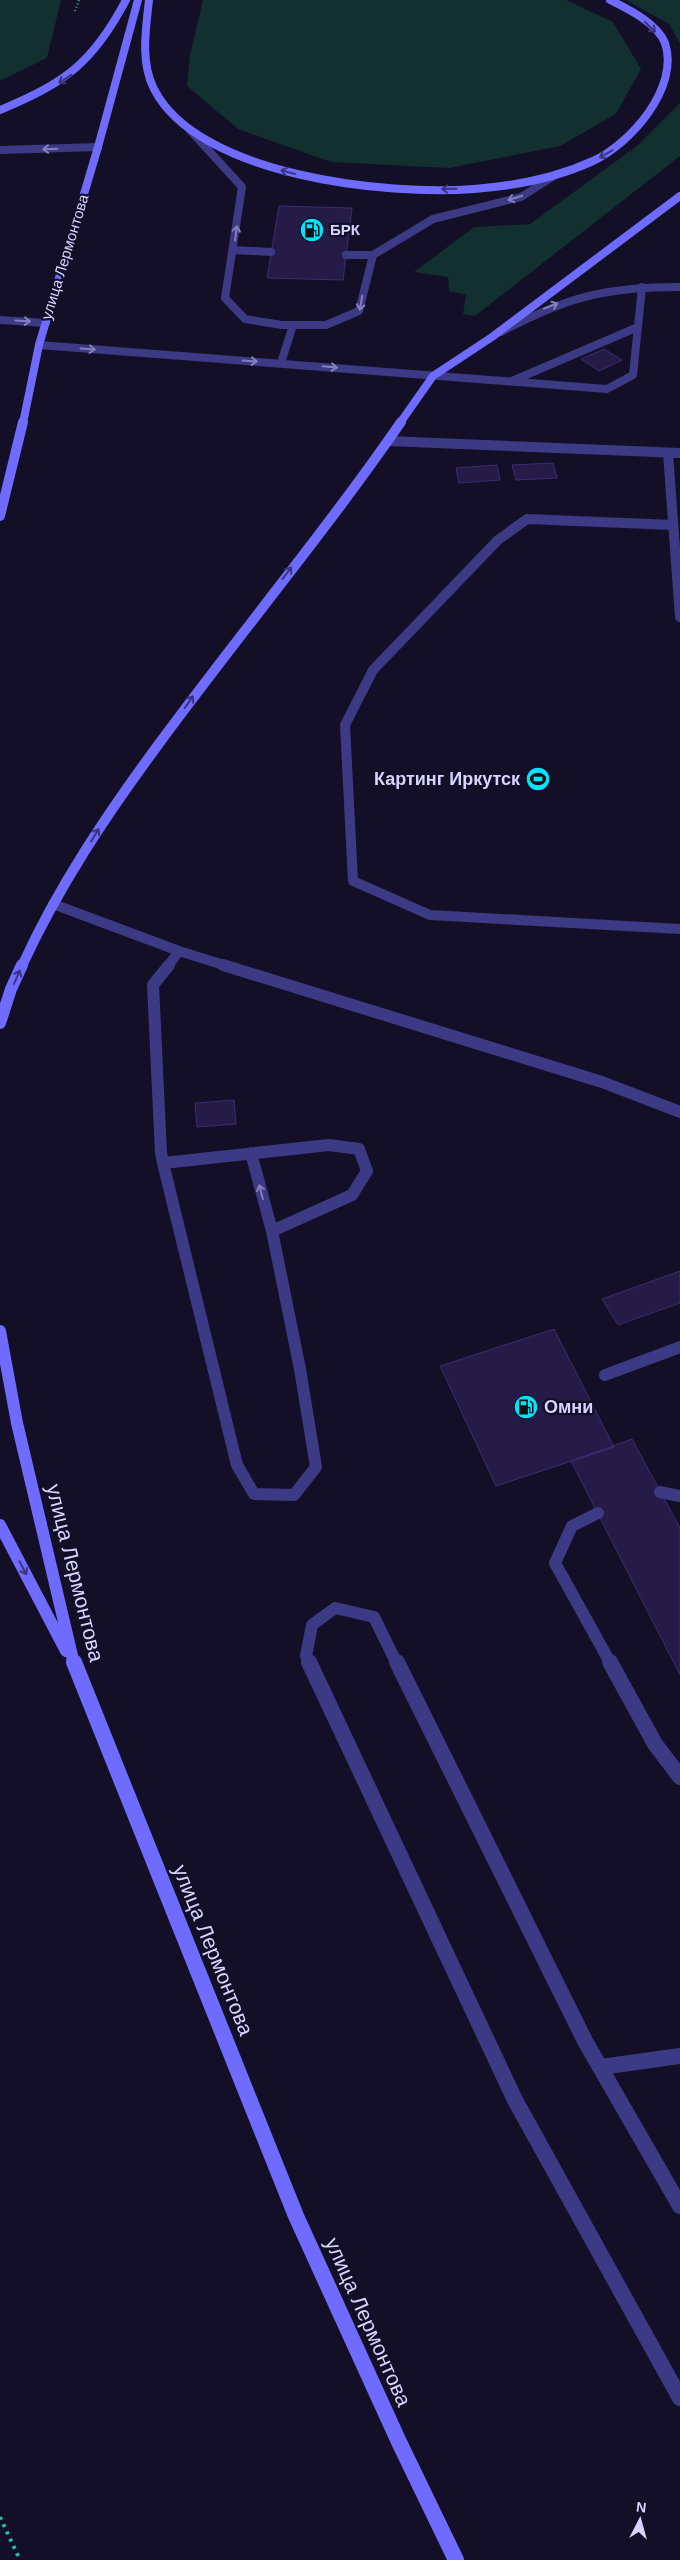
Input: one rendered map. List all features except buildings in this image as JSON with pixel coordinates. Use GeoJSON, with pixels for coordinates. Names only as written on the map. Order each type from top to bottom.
{"type":"FeatureCollection","features":[{"type":"Feature","properties":{"kind":"main road"},"geometry":{"type":"LineString","coordinates":[[0,110],[33,97],[82,67],[107,38],[126,0]]}},
{"type":"Feature","properties":{"kind":"main road","name":"улица Лермонтова"},"geometry":{"type":"LineString","coordinates":[[0,516],[20,436],[39,345],[98,147],[138,0]]}},
{"type":"Feature","properties":{"kind":"main road"},"geometry":{"type":"LineString","coordinates":[[149,0],[145,54],[148,73],[155,91],[168,110],[190,129],[215,144],[286,172],[373,187],[420,190],[472,189],[518,183],[557,174],[594,161],[622,145],[648,125],[664,101],[671,82],[672,62],[666,44],[650,25],[610,0]]}},
{"type":"Feature","properties":{"kind":"main road"},"geometry":{"type":"LineString","coordinates":[[0,1023],[15,980],[53,904],[107,815],[190,701],[388,441],[433,376],[492,337],[680,196]]}},
{"type":"Feature","properties":{"kind":"main road","name":"улица Лермонтова"},"geometry":{"type":"LineString","coordinates":[[0,1331],[18,1423],[76,1668],[296,2216],[399,2442],[456,2560]]}},
{"type":"Feature","properties":{"kind":"main road"},"geometry":{"type":"LineString","coordinates":[[0,1525],[76,1668]]}},
{"type":"Feature","properties":{"kind":"street"},"geometry":{"type":"LineString","coordinates":[[190,129],[242,187],[225,298],[245,319],[294,325],[326,325],[359,311],[373,255]]}},
{"type":"Feature","properties":{"kind":"street"},"geometry":{"type":"LineString","coordinates":[[0,150],[98,147]]}},
{"type":"Feature","properties":{"kind":"street"},"geometry":{"type":"LineString","coordinates":[[346,255],[373,255],[432,219],[521,197],[557,174]]}},
{"type":"Feature","properties":{"kind":"street"},"geometry":{"type":"LineString","coordinates":[[233,250],[271,252]]}},
{"type":"Feature","properties":{"kind":"street"},"geometry":{"type":"LineString","coordinates":[[39,345],[607,389],[633,375],[642,287]]}},
{"type":"Feature","properties":{"kind":"street"},"geometry":{"type":"LineString","coordinates":[[492,337],[543,309],[570,299],[610,289],[680,287]]}},
{"type":"Feature","properties":{"kind":"street"},"geometry":{"type":"LineString","coordinates":[[0,320],[46,323]]}},
{"type":"Feature","properties":{"kind":"street"},"geometry":{"type":"LineString","coordinates":[[281,363],[294,325]]}},
{"type":"Feature","properties":{"kind":"street"},"geometry":{"type":"LineString","coordinates":[[509,382],[638,327]]}},
{"type":"Feature","properties":{"kind":"street"},"geometry":{"type":"LineString","coordinates":[[388,441],[680,453]]}},
{"type":"Feature","properties":{"kind":"street"},"geometry":{"type":"LineString","coordinates":[[668,453],[680,617]]}},
{"type":"Feature","properties":{"kind":"street"},"geometry":{"type":"LineString","coordinates":[[673,526],[527,519],[498,540],[374,670],[345,725],[353,882],[430,915],[680,929]]}},
{"type":"Feature","properties":{"kind":"street"},"geometry":{"type":"LineString","coordinates":[[53,904],[179,951],[602,1082],[680,1112]]}},
{"type":"Feature","properties":{"kind":"street"},"geometry":{"type":"LineString","coordinates":[[179,951],[153,985],[162,1158],[237,1465],[254,1494],[294,1495],[316,1467],[300,1369],[272,1231],[251,1154]]}},
{"type":"Feature","properties":{"kind":"street"},"geometry":{"type":"LineString","coordinates":[[162,1158],[251,1154],[329,1145],[359,1149],[367,1171],[352,1195],[272,1231]]}},
{"type":"Feature","properties":{"kind":"street"},"geometry":{"type":"LineString","coordinates":[[605,1375],[680,1347]]}},
{"type":"Feature","properties":{"kind":"street"},"geometry":{"type":"LineString","coordinates":[[660,1492],[680,1496]]}},
{"type":"Feature","properties":{"kind":"street"},"geometry":{"type":"LineString","coordinates":[[598,1514],[572,1526],[555,1562],[655,1744],[680,1777]]}},
{"type":"Feature","properties":{"kind":"street"},"geometry":{"type":"LineString","coordinates":[[680,2206],[601,2068],[374,1617],[335,1608],[312,1625],[306,1656],[515,2100],[680,2398]]}},
{"type":"Feature","properties":{"kind":"street"},"geometry":{"type":"LineString","coordinates":[[601,2068],[680,2056]]}},
{"type":"Feature","properties":{"kind":"path"},"geometry":{"type":"LineString","coordinates":[[0,2517],[20,2560]]}},
{"type":"Feature","properties":{"kind":"green space"},"geometry":{"type":"Polygon","coordinates":[[[0,0],[61,0],[47,58],[0,81],[0,0]]]}},
{"type":"Feature","properties":{"kind":"green space"},"geometry":{"type":"Polygon","coordinates":[[[203,0],[566,0],[613,22],[641,69],[616,114],[560,146],[449,168],[331,162],[238,129],[187,86],[190,55],[203,0]]]}},
{"type":"Feature","properties":{"kind":"green space"},"geometry":{"type":"Polygon","coordinates":[[[626,0],[680,0],[680,44],[669,24],[626,0]]]}},
{"type":"Feature","properties":{"kind":"green space"},"geometry":{"type":"Polygon","coordinates":[[[680,103],[680,156],[475,316],[463,314],[466,295],[449,291],[448,277],[414,272],[474,227],[530,224],[637,146],[680,103]]]}},
{"type":"Feature","properties":{"kind":"place","name":"БРК"},"geometry":{"type":"Point","coordinates":[312,230]}},
{"type":"Feature","properties":{"kind":"place","name":"Картинг Иркутск"},"geometry":{"type":"Point","coordinates":[538,779]}},
{"type":"Feature","properties":{"kind":"place","name":"Омни"},"geometry":{"type":"Point","coordinates":[526,1407]}}]}
